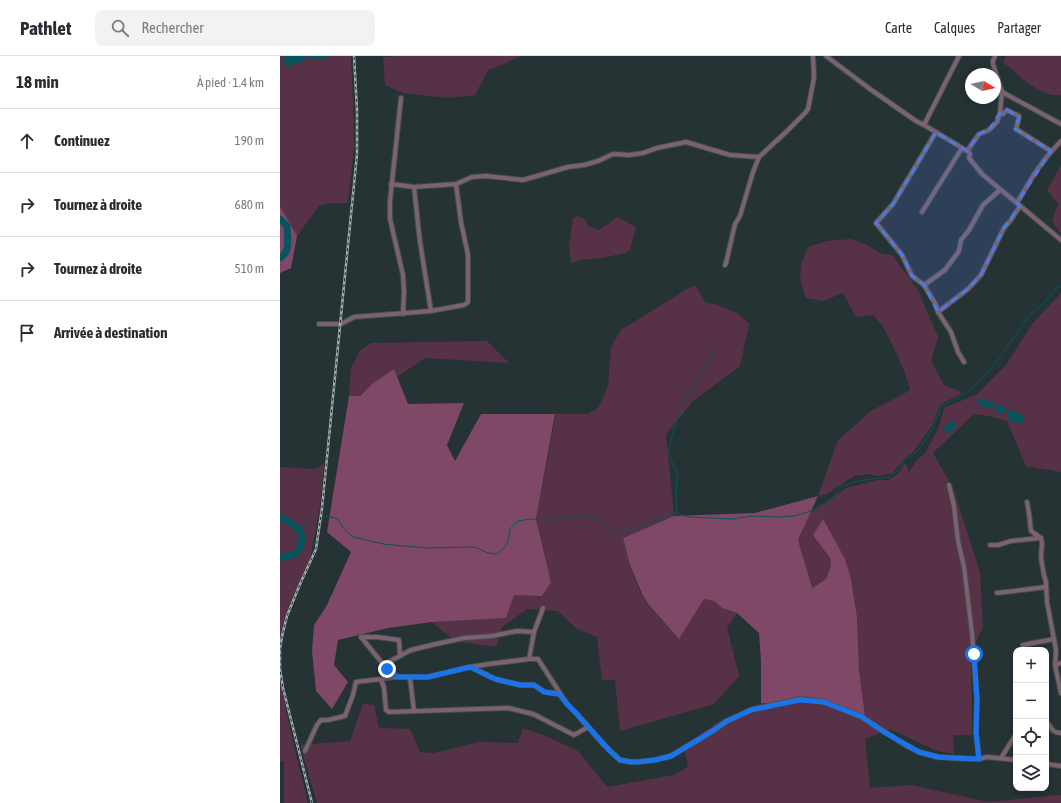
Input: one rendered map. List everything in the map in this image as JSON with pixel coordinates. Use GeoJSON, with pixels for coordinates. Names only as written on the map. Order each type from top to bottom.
{"type":"FeatureCollection","features":[{"type":"Feature","properties":{"kind":"street"},"geometry":{"type":"LineString","coordinates":[[725,265],[735,224],[740,216],[759,157],[807,111],[814,78],[813,56]]}},
{"type":"Feature","properties":{"kind":"street"},"geometry":{"type":"LineString","coordinates":[[826,56],[916,121],[924,124],[967,151],[970,154],[969,158],[980,173],[1061,240]]}},
{"type":"Feature","properties":{"kind":"street"},"geometry":{"type":"LineString","coordinates":[[924,124],[959,56]]}},
{"type":"Feature","properties":{"kind":"street"},"geometry":{"type":"LineString","coordinates":[[967,151],[979,134],[989,130],[997,122],[1000,113],[1002,92],[993,64],[995,56]]}},
{"type":"Feature","properties":{"kind":"street"},"geometry":{"type":"LineString","coordinates":[[1002,92],[1061,124]]}},
{"type":"Feature","properties":{"kind":"street"},"geometry":{"type":"LineString","coordinates":[[401,98],[391,184],[390,214],[403,275],[403,314]]}},
{"type":"Feature","properties":{"kind":"street"},"geometry":{"type":"LineString","coordinates":[[1000,113],[1003,114],[1007,110],[1019,116],[1016,129],[1051,151]]}},
{"type":"Feature","properties":{"kind":"street"},"geometry":{"type":"LineString","coordinates":[[936,132],[893,204],[876,223],[902,256],[912,276],[924,285],[936,305],[938,312],[951,332],[958,352],[964,362]]}},
{"type":"Feature","properties":{"kind":"street"},"geometry":{"type":"LineString","coordinates":[[938,312],[968,290],[981,275],[1004,228],[1011,220],[1035,171],[1061,141]]}},
{"type":"Feature","properties":{"kind":"street"},"geometry":{"type":"LineString","coordinates":[[391,184],[414,186],[456,184],[472,177],[486,176],[523,180],[568,167],[598,161],[613,154],[629,155],[643,153],[657,148],[686,142],[730,155],[759,157]]}},
{"type":"Feature","properties":{"kind":"street"},"geometry":{"type":"LineString","coordinates":[[922,212],[962,148]]}},
{"type":"Feature","properties":{"kind":"street"},"geometry":{"type":"LineString","coordinates":[[319,324],[341,324],[354,317],[431,311],[464,305],[468,302],[468,255],[461,222],[456,184]]}},
{"type":"Feature","properties":{"kind":"street"},"geometry":{"type":"LineString","coordinates":[[414,186],[420,242],[431,311]]}},
{"type":"Feature","properties":{"kind":"street"},"geometry":{"type":"LineString","coordinates":[[924,285],[945,270],[959,251],[961,240],[969,230],[983,205],[1000,190]]}},
{"type":"Feature","properties":{"kind":"street"},"geometry":{"type":"LineString","coordinates":[[949,485],[954,506],[958,541],[964,567],[972,633],[977,700],[976,732],[979,759]]}},
{"type":"Feature","properties":{"kind":"street"},"geometry":{"type":"LineString","coordinates":[[1027,502],[1030,531],[1041,538],[1042,543],[1041,558],[1056,650],[1055,665],[1061,693]]}},
{"type":"Feature","properties":{"kind":"street"},"geometry":{"type":"LineString","coordinates":[[990,545],[1041,538]]}},
{"type":"Feature","properties":{"kind":"street"},"geometry":{"type":"LineString","coordinates":[[996,593],[1046,587]]}},
{"type":"Feature","properties":{"kind":"street"},"geometry":{"type":"LineString","coordinates":[[529,659],[534,632],[543,608]]}},
{"type":"Feature","properties":{"kind":"street"},"geometry":{"type":"LineString","coordinates":[[383,665],[415,649],[464,638],[492,636],[517,631],[534,632]]}},
{"type":"Feature","properties":{"kind":"street"},"geometry":{"type":"LineString","coordinates":[[398,677],[383,665],[361,637],[377,637],[399,640],[400,656]]}},
{"type":"Feature","properties":{"kind":"street"},"geometry":{"type":"LineString","coordinates":[[1023,647],[1023,645],[1054,639]]}},
{"type":"Feature","properties":{"kind":"street"},"geometry":{"type":"LineString","coordinates":[[304,751],[321,720],[345,716],[356,682],[398,677],[428,677],[470,667],[538,659],[549,675],[559,694],[567,704],[603,744],[620,760],[638,762],[671,756],[727,721],[751,710],[800,700],[824,702],[862,717],[884,732],[919,752],[938,757],[979,759],[987,757],[1013,760]]}},
{"type":"Feature","properties":{"kind":"street"},"geometry":{"type":"LineString","coordinates":[[1055,665],[1061,663]]}},
{"type":"Feature","properties":{"kind":"street"},"geometry":{"type":"LineString","coordinates":[[470,667],[495,679],[520,685],[534,685],[544,692],[559,694]]}},
{"type":"Feature","properties":{"kind":"street"},"geometry":{"type":"LineString","coordinates":[[410,678],[414,711]]}},
{"type":"Feature","properties":{"kind":"street"},"geometry":{"type":"LineString","coordinates":[[381,679],[384,688],[387,712],[508,708],[533,714],[574,735],[588,727]]}},
{"type":"Feature","properties":{"kind":"street"},"geometry":{"type":"LineString","coordinates":[[1049,724],[1052,731],[1055,733],[1061,733]]}},
{"type":"Feature","properties":{"kind":"street"},"geometry":{"type":"LineString","coordinates":[[1001,758],[1013,739]]}},
{"type":"Feature","properties":{"kind":"street"},"geometry":{"type":"LineString","coordinates":[[1049,764],[1061,766]]}},
{"type":"Feature","properties":{"kind":"highlighted area"},"geometry":{"type":"Polygon","coordinates":[[[1007,110],[1019,117],[1015,129],[1051,151],[1017,203],[1020,206],[1004,228],[981,275],[968,289],[938,312],[924,285],[912,276],[902,255],[876,223],[893,204],[936,132],[967,151],[979,134],[989,130],[1000,113],[1007,110]]]}},
{"type":"Feature","properties":{"kind":"shaded area"},"geometry":{"type":"Polygon","coordinates":[[[280,56],[351,56],[354,148],[348,203],[329,203],[319,206],[297,236],[280,206],[280,56]]]}},
{"type":"Feature","properties":{"kind":"shaded area"},"geometry":{"type":"Polygon","coordinates":[[[521,56],[488,70],[475,95],[448,98],[403,93],[385,85],[383,57],[521,56]]]}},
{"type":"Feature","properties":{"kind":"shaded area"},"geometry":{"type":"Polygon","coordinates":[[[1006,56],[1061,56],[1061,95],[1045,93],[1022,79],[1003,62],[1006,56]]]}},
{"type":"Feature","properties":{"kind":"shaded area"},"geometry":{"type":"Polygon","coordinates":[[[1061,165],[1061,234],[1052,221],[1058,204],[1047,190],[1061,165]]]}},
{"type":"Feature","properties":{"kind":"shaded area"},"geometry":{"type":"Polygon","coordinates":[[[280,206],[297,236],[291,268],[280,273],[280,206]]]}},
{"type":"Feature","properties":{"kind":"shaded area"},"geometry":{"type":"Polygon","coordinates":[[[577,216],[585,219],[588,226],[598,230],[618,217],[636,227],[630,250],[625,253],[571,263],[569,243],[573,219],[577,216]]]}},
{"type":"Feature","properties":{"kind":"shaded area"},"geometry":{"type":"Polygon","coordinates":[[[851,239],[865,244],[882,254],[892,255],[918,290],[938,337],[931,361],[944,385],[961,392],[960,395],[942,403],[933,424],[914,451],[904,459],[893,473],[877,476],[868,474],[854,476],[827,494],[818,496],[838,440],[871,411],[910,390],[905,373],[894,348],[882,325],[873,315],[856,317],[843,293],[823,301],[806,298],[800,279],[801,265],[808,247],[827,241],[851,239]]]}},
{"type":"Feature","properties":{"kind":"shaded area"},"geometry":{"type":"Polygon","coordinates":[[[692,286],[696,286],[705,302],[739,314],[749,324],[740,366],[693,401],[666,434],[674,516],[623,538],[633,574],[642,595],[654,612],[679,638],[704,599],[714,601],[722,608],[737,613],[727,628],[739,676],[714,704],[620,731],[615,680],[602,680],[597,637],[577,629],[558,611],[527,609],[502,627],[496,647],[455,641],[432,622],[506,618],[514,595],[551,582],[536,519],[556,414],[588,414],[599,407],[608,386],[611,347],[621,330],[692,286]]]}},
{"type":"Feature","properties":{"kind":"shaded area"},"geometry":{"type":"Polygon","coordinates":[[[1061,293],[1061,472],[1026,466],[1007,421],[989,416],[974,414],[933,453],[953,488],[980,572],[983,627],[971,652],[972,735],[953,735],[954,754],[937,751],[890,729],[865,739],[870,788],[911,785],[988,802],[1061,795],[1061,803],[317,803],[300,745],[350,741],[363,704],[374,705],[379,728],[410,729],[420,752],[434,753],[479,742],[518,743],[523,728],[546,736],[578,751],[607,787],[674,775],[688,767],[684,746],[721,720],[761,703],[772,703],[799,698],[822,701],[865,716],[859,670],[857,617],[851,579],[814,535],[830,558],[831,566],[826,579],[811,588],[798,540],[810,513],[846,488],[877,480],[889,480],[899,473],[905,463],[909,472],[916,461],[925,453],[938,429],[944,408],[977,394],[1006,365],[1033,323],[1061,293]]]}},
{"type":"Feature","properties":{"kind":"shaded area"},"geometry":{"type":"Polygon","coordinates":[[[487,341],[509,363],[425,358],[397,377],[393,369],[373,383],[359,396],[349,396],[351,368],[360,351],[371,343],[487,341]]]}},
{"type":"Feature","properties":{"kind":"shaded area"},"geometry":{"type":"Polygon","coordinates":[[[394,369],[408,404],[464,403],[447,445],[455,461],[481,414],[555,414],[536,519],[551,582],[542,596],[514,595],[506,618],[432,622],[388,628],[338,640],[334,665],[348,682],[332,709],[316,691],[312,651],[314,625],[326,607],[351,552],[327,532],[349,396],[360,396],[373,383],[394,369]]]}},
{"type":"Feature","properties":{"kind":"shaded area"},"geometry":{"type":"Polygon","coordinates":[[[324,464],[320,507],[310,560],[296,589],[284,622],[280,643],[280,467],[315,469],[324,464]]]}},
{"type":"Feature","properties":{"kind":"shaded area"},"geometry":{"type":"Polygon","coordinates":[[[818,496],[798,540],[812,588],[826,579],[831,566],[830,558],[813,535],[823,519],[845,559],[851,579],[857,617],[859,670],[865,716],[822,701],[799,698],[772,703],[761,703],[759,633],[737,613],[722,608],[714,601],[704,599],[679,639],[643,596],[630,565],[623,538],[674,516],[755,513],[818,496]]]}},
{"type":"Feature","properties":{"kind":"shaded area"},"geometry":{"type":"Polygon","coordinates":[[[280,678],[291,734],[308,803],[284,803],[284,762],[280,761],[280,678]]]}},
{"type":"Feature","properties":{"kind":"water"},"geometry":{"type":"Polygon","coordinates":[[[305,56],[307,59],[287,67],[282,57],[305,56]]]}},
{"type":"Feature","properties":{"kind":"water"},"geometry":{"type":"Polygon","coordinates":[[[308,56],[332,56],[317,60],[309,58],[308,56]]]}},
{"type":"Feature","properties":{"kind":"water"},"geometry":{"type":"Polygon","coordinates":[[[978,398],[995,403],[994,409],[978,405],[978,398]]]}},
{"type":"Feature","properties":{"kind":"water"},"geometry":{"type":"Polygon","coordinates":[[[999,404],[1006,408],[1003,414],[998,414],[995,410],[999,404]]]}},
{"type":"Feature","properties":{"kind":"water"},"geometry":{"type":"Polygon","coordinates":[[[1009,409],[1023,415],[1023,421],[1020,424],[1009,420],[1007,415],[1009,409]]]}},
{"type":"Feature","properties":{"kind":"water"},"geometry":{"type":"Polygon","coordinates":[[[953,420],[957,425],[949,435],[943,428],[953,420]]]}},
{"type":"Feature","properties":{"kind":"waterway"},"geometry":{"type":"LineString","coordinates":[[280,219],[287,226],[288,240],[286,252],[280,258]]}},
{"type":"Feature","properties":{"kind":"waterway"},"geometry":{"type":"LineString","coordinates":[[299,530],[310,518],[328,516],[338,519],[344,529],[353,537],[383,544],[426,548],[475,547],[488,553],[497,554],[505,547],[508,541],[510,529],[518,521],[531,519],[551,520],[577,515],[598,519],[603,522],[607,529],[613,532],[621,532],[677,513],[689,517],[732,519],[752,516],[794,516],[808,512],[833,499],[840,487],[858,481],[889,477],[899,470],[904,461],[917,452],[932,430],[942,405],[958,398],[973,388],[998,360],[1028,317],[1046,301],[1055,289],[1061,286]]}},
{"type":"Feature","properties":{"kind":"waterway"},"geometry":{"type":"LineString","coordinates":[[677,513],[677,472],[669,455],[671,440],[685,399],[704,370],[714,349]]}},
{"type":"Feature","properties":{"kind":"waterway"},"geometry":{"type":"LineString","coordinates":[[280,517],[295,526],[301,533],[302,537],[301,545],[297,552],[290,556],[280,557]]}},
{"type":"Feature","properties":{"kind":"railway"},"geometry":{"type":"LineString","coordinates":[[312,803],[283,688],[280,669],[280,648],[287,616],[316,549],[322,508],[357,154],[357,110],[354,56]]}},
{"type":"Feature","properties":{"kind":"route"},"geometry":{"type":"LineString","coordinates":[[387,669],[398,677],[410,678],[428,677],[470,667],[495,679],[505,680],[520,685],[534,685],[544,692],[559,694],[610,751],[620,760],[631,762],[655,760],[671,756],[727,721],[751,710],[800,700],[824,702],[862,717],[884,732],[919,752],[938,757],[979,759],[976,732],[977,700],[974,654]]}}]}
